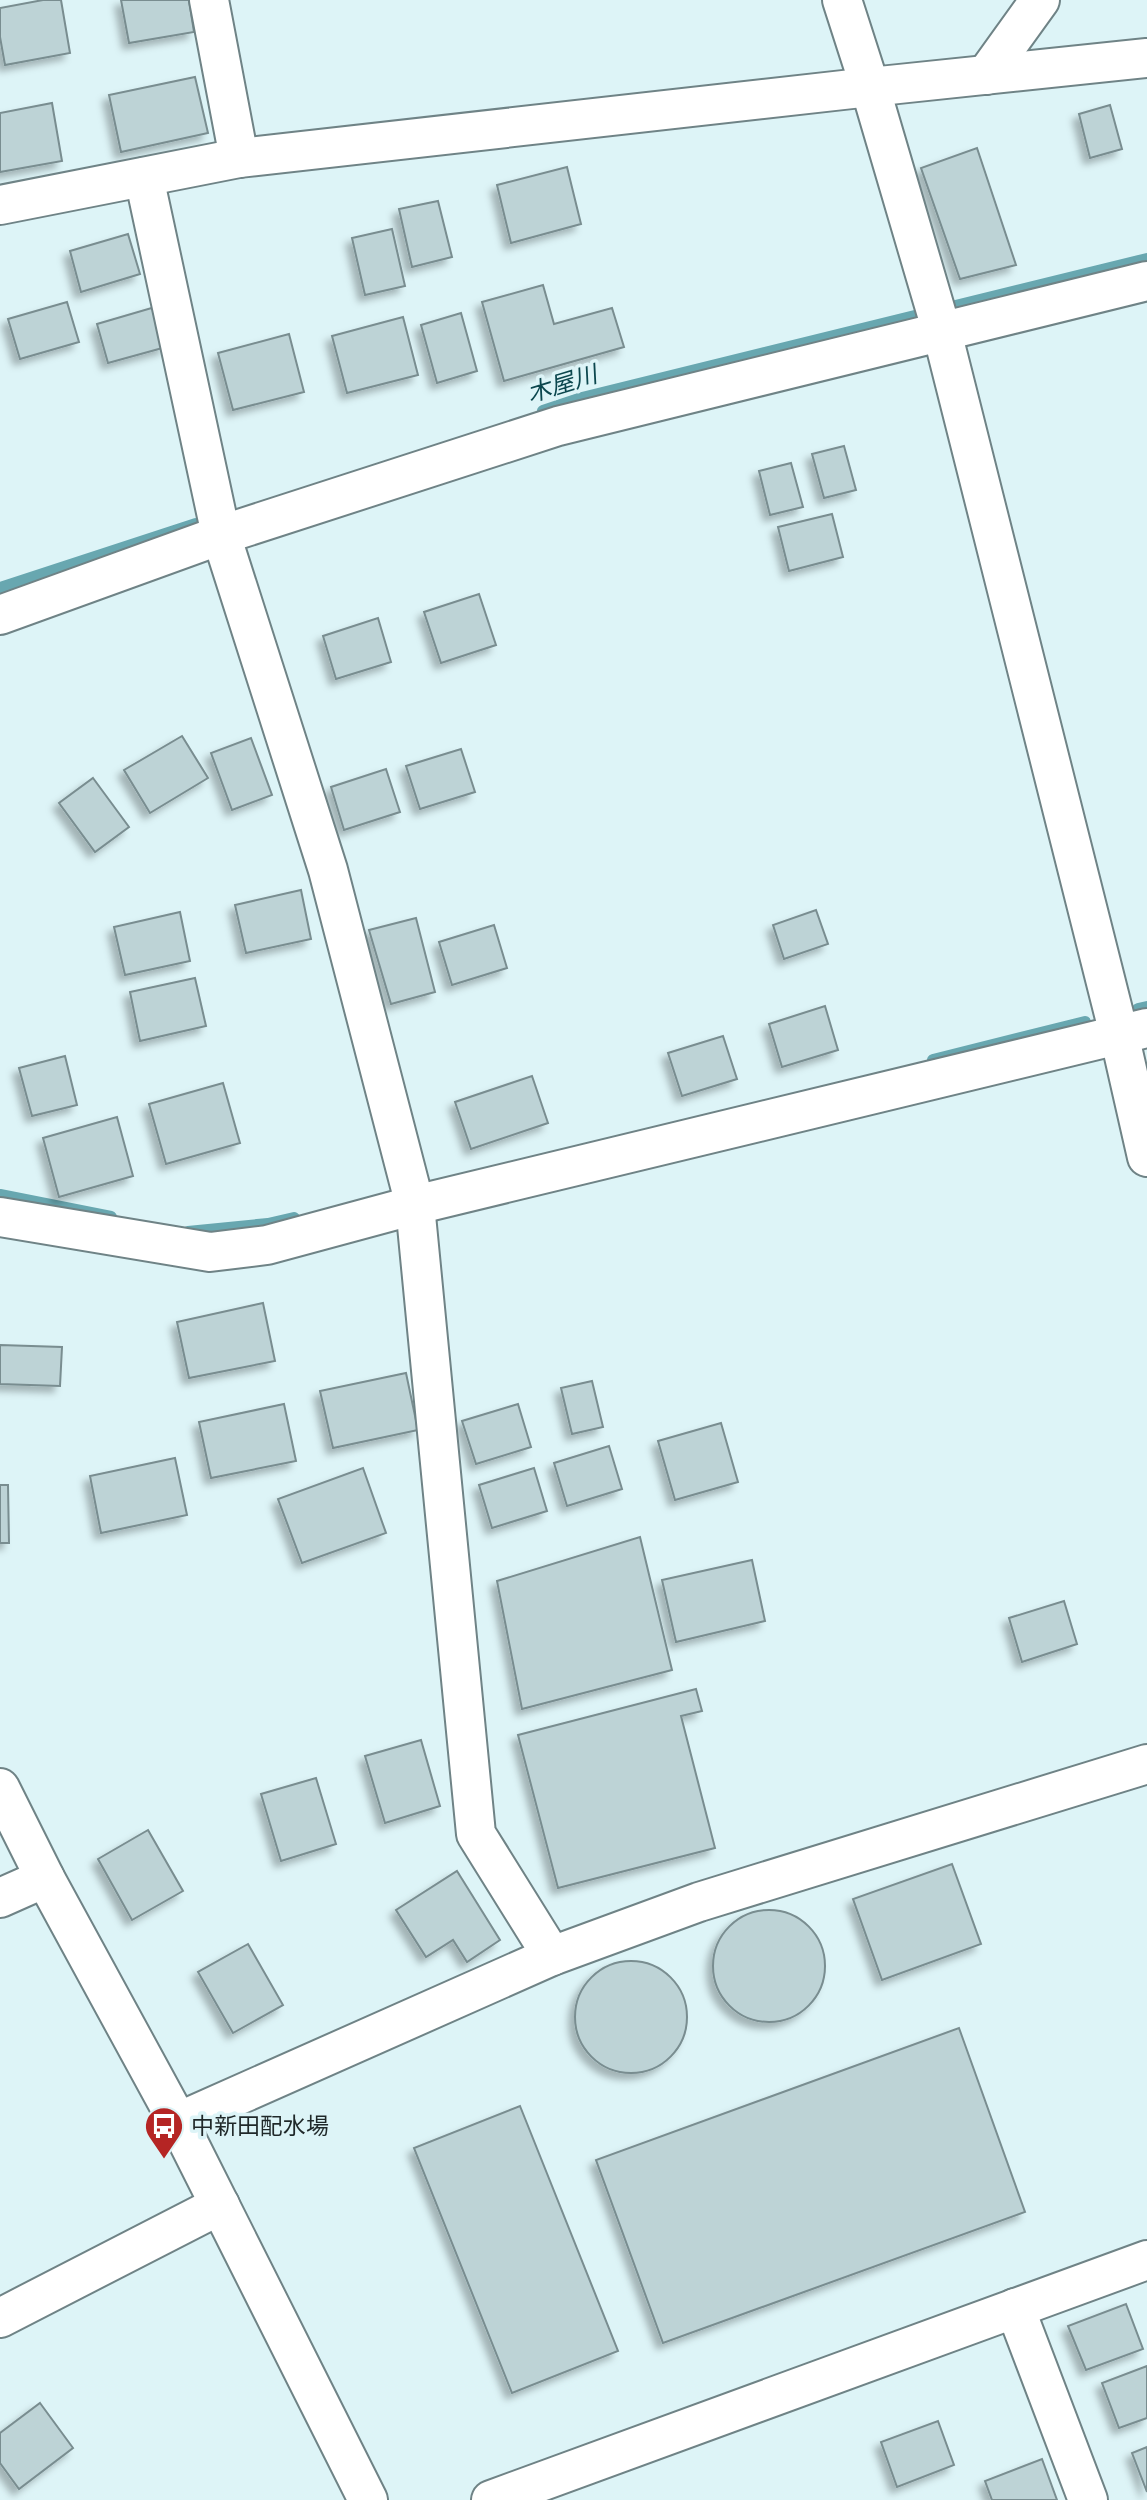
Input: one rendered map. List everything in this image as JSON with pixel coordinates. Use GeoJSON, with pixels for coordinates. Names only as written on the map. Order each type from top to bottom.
{"type":"FeatureCollection","features":[{"type":"Feature","properties":{"kind":"street"},"geometry":{"type":"LineString","coordinates":[[209,0],[239,158]]}},
{"type":"Feature","properties":{"kind":"street"},"geometry":{"type":"LineString","coordinates":[[842,0],[938,318],[1133,1031],[1147,1157]]}},
{"type":"Feature","properties":{"kind":"street"},"geometry":{"type":"LineString","coordinates":[[986,75],[1040,0]]}},
{"type":"Feature","properties":{"kind":"street"},"geometry":{"type":"LineString","coordinates":[[0,205],[239,158],[1147,58]]}},
{"type":"Feature","properties":{"kind":"street"},"geometry":{"type":"LineString","coordinates":[[144,177],[218,522],[328,870],[415,1205],[476,1834],[552,1956]]}},
{"type":"Feature","properties":{"kind":"street"},"geometry":{"type":"LineString","coordinates":[[0,615],[218,522],[938,318],[1147,281]]}},
{"type":"Feature","properties":{"kind":"street"},"geometry":{"type":"LineString","coordinates":[[0,1217],[210,1252],[267,1245],[415,1205],[1133,1031]]}},
{"type":"Feature","properties":{"kind":"street"},"geometry":{"type":"LineString","coordinates":[[178,2122],[552,1956],[699,1902],[1147,1764]]}},
{"type":"Feature","properties":{"kind":"street"},"geometry":{"type":"LineString","coordinates":[[0,1788],[45,1878],[178,2122],[368,2500]]}},
{"type":"Feature","properties":{"kind":"street"},"geometry":{"type":"LineString","coordinates":[[0,1898],[45,1878]]}},
{"type":"Feature","properties":{"kind":"street"},"geometry":{"type":"LineString","coordinates":[[0,2318],[220,2205]]}},
{"type":"Feature","properties":{"kind":"street"},"geometry":{"type":"LineString","coordinates":[[491,2500],[1147,2260]]}},
{"type":"Feature","properties":{"kind":"street"},"geometry":{"type":"LineString","coordinates":[[1015,2308],[1088,2500]]}},
{"type":"Feature","properties":{"kind":"building"},"geometry":{"type":"Polygon","coordinates":[[[43,0],[61,0],[70,53],[5,65],[0,37],[0,8],[43,0]]]}},
{"type":"Feature","properties":{"kind":"building"},"geometry":{"type":"Polygon","coordinates":[[[121,0],[189,0],[194,32],[129,43],[121,0]]]}},
{"type":"Feature","properties":{"kind":"building"},"geometry":{"type":"Polygon","coordinates":[[[195,77],[208,133],[121,152],[109,95],[195,77]]]}},
{"type":"Feature","properties":{"kind":"building"},"geometry":{"type":"Polygon","coordinates":[[[52,103],[62,161],[0,172],[0,113],[52,103]]]}},
{"type":"Feature","properties":{"kind":"building"},"geometry":{"type":"Polygon","coordinates":[[[1110,105],[1122,149],[1090,158],[1079,114],[1110,105]]]}},
{"type":"Feature","properties":{"kind":"building"},"geometry":{"type":"Polygon","coordinates":[[[977,148],[1016,265],[960,279],[921,168],[977,148]]]}},
{"type":"Feature","properties":{"kind":"building"},"geometry":{"type":"Polygon","coordinates":[[[567,167],[581,224],[511,243],[497,185],[567,167]]]}},
{"type":"Feature","properties":{"kind":"building"},"geometry":{"type":"Polygon","coordinates":[[[438,201],[452,257],[412,267],[399,209],[438,201]]]}},
{"type":"Feature","properties":{"kind":"building"},"geometry":{"type":"Polygon","coordinates":[[[392,229],[405,286],[365,295],[352,238],[392,229]]]}},
{"type":"Feature","properties":{"kind":"building"},"geometry":{"type":"Polygon","coordinates":[[[128,234],[140,274],[81,292],[70,251],[128,234]]]}},
{"type":"Feature","properties":{"kind":"building"},"geometry":{"type":"Polygon","coordinates":[[[543,285],[554,324],[612,308],[624,347],[504,381],[482,302],[543,285]]]}},
{"type":"Feature","properties":{"kind":"building"},"geometry":{"type":"Polygon","coordinates":[[[67,302],[79,342],[20,359],[8,319],[67,302]]]}},
{"type":"Feature","properties":{"kind":"building"},"geometry":{"type":"Polygon","coordinates":[[[155,307],[166,347],[108,363],[97,324],[155,307]]]}},
{"type":"Feature","properties":{"kind":"building"},"geometry":{"type":"Polygon","coordinates":[[[461,313],[477,371],[437,383],[421,325],[461,313]]]}},
{"type":"Feature","properties":{"kind":"building"},"geometry":{"type":"Polygon","coordinates":[[[403,317],[418,375],[347,393],[332,336],[403,317]]]}},
{"type":"Feature","properties":{"kind":"building"},"geometry":{"type":"Polygon","coordinates":[[[289,334],[304,392],[233,410],[218,353],[289,334]]]}},
{"type":"Feature","properties":{"kind":"building"},"geometry":{"type":"Polygon","coordinates":[[[844,446],[856,490],[824,498],[812,454],[844,446]]]}},
{"type":"Feature","properties":{"kind":"building"},"geometry":{"type":"Polygon","coordinates":[[[791,463],[803,507],[770,515],[759,471],[791,463]]]}},
{"type":"Feature","properties":{"kind":"building"},"geometry":{"type":"Polygon","coordinates":[[[832,514],[843,557],[789,571],[778,527],[832,514]]]}},
{"type":"Feature","properties":{"kind":"building"},"geometry":{"type":"Polygon","coordinates":[[[479,594],[496,645],[441,663],[424,612],[479,594]]]}},
{"type":"Feature","properties":{"kind":"building"},"geometry":{"type":"Polygon","coordinates":[[[378,618],[391,662],[336,679],[323,636],[378,618]]]}},
{"type":"Feature","properties":{"kind":"building"},"geometry":{"type":"Polygon","coordinates":[[[182,736],[208,778],[150,813],[124,770],[182,736]]]}},
{"type":"Feature","properties":{"kind":"building"},"geometry":{"type":"Polygon","coordinates":[[[251,738],[272,795],[232,810],[211,753],[251,738]]]}},
{"type":"Feature","properties":{"kind":"building"},"geometry":{"type":"Polygon","coordinates":[[[461,749],[475,792],[420,809],[406,766],[461,749]]]}},
{"type":"Feature","properties":{"kind":"building"},"geometry":{"type":"Polygon","coordinates":[[[386,769],[400,812],[344,830],[331,787],[386,769]]]}},
{"type":"Feature","properties":{"kind":"building"},"geometry":{"type":"Polygon","coordinates":[[[93,778],[129,827],[95,852],[59,803],[93,778]]]}},
{"type":"Feature","properties":{"kind":"building"},"geometry":{"type":"Polygon","coordinates":[[[301,890],[311,939],[246,953],[235,905],[301,890]]]}},
{"type":"Feature","properties":{"kind":"building"},"geometry":{"type":"Polygon","coordinates":[[[816,910],[828,944],[784,959],[773,925],[816,910]]]}},
{"type":"Feature","properties":{"kind":"building"},"geometry":{"type":"Polygon","coordinates":[[[180,912],[190,961],[125,975],[114,927],[180,912]]]}},
{"type":"Feature","properties":{"kind":"building"},"geometry":{"type":"Polygon","coordinates":[[[416,918],[435,992],[391,1004],[369,930],[416,918]]]}},
{"type":"Feature","properties":{"kind":"building"},"geometry":{"type":"Polygon","coordinates":[[[494,925],[507,968],[452,985],[439,942],[494,925]]]}},
{"type":"Feature","properties":{"kind":"building"},"geometry":{"type":"Polygon","coordinates":[[[195,978],[206,1026],[140,1041],[130,992],[195,978]]]}},
{"type":"Feature","properties":{"kind":"building"},"geometry":{"type":"Polygon","coordinates":[[[825,1006],[838,1050],[782,1067],[769,1024],[825,1006]]]}},
{"type":"Feature","properties":{"kind":"building"},"geometry":{"type":"Polygon","coordinates":[[[723,1036],[737,1079],[682,1096],[668,1053],[723,1036]]]}},
{"type":"Feature","properties":{"kind":"building"},"geometry":{"type":"Polygon","coordinates":[[[65,1056],[77,1105],[32,1116],[19,1068],[65,1056]]]}},
{"type":"Feature","properties":{"kind":"building"},"geometry":{"type":"Polygon","coordinates":[[[532,1076],[548,1123],[471,1149],[455,1102],[532,1076]]]}},
{"type":"Feature","properties":{"kind":"building"},"geometry":{"type":"Polygon","coordinates":[[[223,1083],[240,1143],[166,1164],[149,1104],[223,1083]]]}},
{"type":"Feature","properties":{"kind":"building"},"geometry":{"type":"Polygon","coordinates":[[[117,1117],[133,1176],[59,1197],[43,1138],[117,1117]]]}},
{"type":"Feature","properties":{"kind":"building"},"geometry":{"type":"Polygon","coordinates":[[[263,1303],[275,1361],[189,1378],[177,1322],[263,1303]]]}},
{"type":"Feature","properties":{"kind":"building"},"geometry":{"type":"Polygon","coordinates":[[[0,1345],[62,1347],[60,1386],[0,1384],[0,1345]]]}},
{"type":"Feature","properties":{"kind":"building"},"geometry":{"type":"Polygon","coordinates":[[[406,1373],[418,1430],[333,1448],[320,1391],[406,1373]]]}},
{"type":"Feature","properties":{"kind":"building"},"geometry":{"type":"Polygon","coordinates":[[[592,1381],[603,1427],[572,1434],[561,1388],[592,1381]]]}},
{"type":"Feature","properties":{"kind":"building"},"geometry":{"type":"Polygon","coordinates":[[[284,1404],[296,1461],[211,1478],[199,1422],[284,1404]]]}},
{"type":"Feature","properties":{"kind":"building"},"geometry":{"type":"Polygon","coordinates":[[[518,1404],[531,1447],[476,1464],[462,1421],[518,1404]]]}},
{"type":"Feature","properties":{"kind":"building"},"geometry":{"type":"Polygon","coordinates":[[[721,1423],[738,1482],[675,1500],[658,1441],[721,1423]]]}},
{"type":"Feature","properties":{"kind":"building"},"geometry":{"type":"Polygon","coordinates":[[[609,1446],[622,1489],[567,1506],[554,1463],[609,1446]]]}},
{"type":"Feature","properties":{"kind":"building"},"geometry":{"type":"Polygon","coordinates":[[[175,1458],[187,1515],[101,1533],[90,1476],[175,1458]]]}},
{"type":"Feature","properties":{"kind":"building"},"geometry":{"type":"Polygon","coordinates":[[[363,1468],[386,1533],[302,1563],[278,1499],[363,1468]]]}},
{"type":"Feature","properties":{"kind":"building"},"geometry":{"type":"Polygon","coordinates":[[[534,1468],[547,1511],[492,1528],[479,1485],[534,1468]]]}},
{"type":"Feature","properties":{"kind":"building"},"geometry":{"type":"Polygon","coordinates":[[[0,1485],[8,1485],[9,1543],[0,1543],[0,1485]]]}},
{"type":"Feature","properties":{"kind":"building"},"geometry":{"type":"Polygon","coordinates":[[[640,1537],[672,1670],[522,1709],[497,1581],[640,1537]]]}},
{"type":"Feature","properties":{"kind":"building"},"geometry":{"type":"Polygon","coordinates":[[[752,1560],[765,1621],[676,1642],[662,1580],[752,1560]]]}},
{"type":"Feature","properties":{"kind":"building"},"geometry":{"type":"Polygon","coordinates":[[[1064,1601],[1077,1644],[1022,1662],[1009,1618],[1064,1601]]]}},
{"type":"Feature","properties":{"kind":"building"},"geometry":{"type":"Polygon","coordinates":[[[696,1689],[702,1711],[681,1716],[715,1848],[558,1888],[518,1735],[696,1689]]]}},
{"type":"Feature","properties":{"kind":"building"},"geometry":{"type":"Polygon","coordinates":[[[421,1740],[440,1806],[385,1823],[365,1756],[421,1740]]]}},
{"type":"Feature","properties":{"kind":"building"},"geometry":{"type":"Polygon","coordinates":[[[316,1778],[336,1844],[281,1861],[261,1794],[316,1778]]]}},
{"type":"Feature","properties":{"kind":"building"},"geometry":{"type":"Polygon","coordinates":[[[148,1830],[183,1891],[132,1920],[98,1859],[148,1830]]]}},
{"type":"Feature","properties":{"kind":"building"},"geometry":{"type":"Polygon","coordinates":[[[952,1864],[981,1944],[882,1980],[853,1899],[952,1864]]]}},
{"type":"Feature","properties":{"kind":"building"},"geometry":{"type":"Polygon","coordinates":[[[457,1871],[500,1940],[467,1962],[453,1940],[426,1957],[396,1910],[457,1871]]]}},
{"type":"Feature","properties":{"kind":"building"},"geometry":{"type":"Polygon","coordinates":[[[769,1910],[790,1914],[809,1926],[821,1945],[825,1966],[821,1987],[809,2006],[790,2018],[769,2022],[748,2018],[729,2006],[717,1987],[713,1966],[717,1945],[729,1926],[748,1914],[769,1910]]]}},
{"type":"Feature","properties":{"kind":"building"},"geometry":{"type":"Polygon","coordinates":[[[248,1944],[283,2005],[233,2033],[198,1972],[248,1944]]]}},
{"type":"Feature","properties":{"kind":"building"},"geometry":{"type":"Polygon","coordinates":[[[631,1961],[652,1965],[671,1977],[683,1996],[687,2017],[683,2038],[671,2057],[652,2069],[631,2073],[610,2069],[591,2057],[579,2038],[575,2017],[579,1996],[591,1977],[610,1965],[631,1961]]]}},
{"type":"Feature","properties":{"kind":"building"},"geometry":{"type":"Polygon","coordinates":[[[959,2028],[1025,2212],[663,2343],[596,2160],[959,2028]]]}},
{"type":"Feature","properties":{"kind":"building"},"geometry":{"type":"Polygon","coordinates":[[[520,2106],[618,2351],[512,2393],[414,2148],[520,2106]]]}},
{"type":"Feature","properties":{"kind":"building"},"geometry":{"type":"Polygon","coordinates":[[[1126,2304],[1143,2349],[1086,2370],[1068,2326],[1126,2304]]]}},
{"type":"Feature","properties":{"kind":"building"},"geometry":{"type":"Polygon","coordinates":[[[1147,2366],[1147,2418],[1119,2428],[1102,2383],[1147,2366]]]}},
{"type":"Feature","properties":{"kind":"building"},"geometry":{"type":"Polygon","coordinates":[[[40,2403],[73,2448],[19,2489],[0,2463],[0,2433],[40,2403]]]}},
{"type":"Feature","properties":{"kind":"building"},"geometry":{"type":"Polygon","coordinates":[[[938,2421],[954,2465],[897,2487],[881,2442],[938,2421]]]}},
{"type":"Feature","properties":{"kind":"building"},"geometry":{"type":"Polygon","coordinates":[[[1147,2447],[1147,2492],[1132,2453],[1147,2447]]]}},
{"type":"Feature","properties":{"kind":"building"},"geometry":{"type":"Polygon","coordinates":[[[1042,2459],[1057,2500],[992,2500],[985,2481],[1042,2459]]]}},
{"type":"Feature","properties":{"kind":"waterway","name":"木屋川"},"geometry":{"type":"LineString","coordinates":[[543,411],[582,398],[1147,259]]}},
{"type":"Feature","properties":{"kind":"waterway","name":"木屋川"},"geometry":{"type":"LineString","coordinates":[[0,588],[196,524]]}},
{"type":"Feature","properties":{"kind":"waterway"},"geometry":{"type":"LineString","coordinates":[[1138,1009],[1147,1007]]}},
{"type":"Feature","properties":{"kind":"waterway"},"geometry":{"type":"LineString","coordinates":[[933,1060],[1085,1022]]}},
{"type":"Feature","properties":{"kind":"waterway"},"geometry":{"type":"LineString","coordinates":[[0,1195],[111,1217]]}},
{"type":"Feature","properties":{"kind":"waterway"},"geometry":{"type":"LineString","coordinates":[[188,1232],[268,1224],[294,1218]]}},
{"type":"Feature","properties":{"kind":"place","name":"中新田配水場"},"geometry":{"type":"Point","coordinates":[164,2160]}}]}
